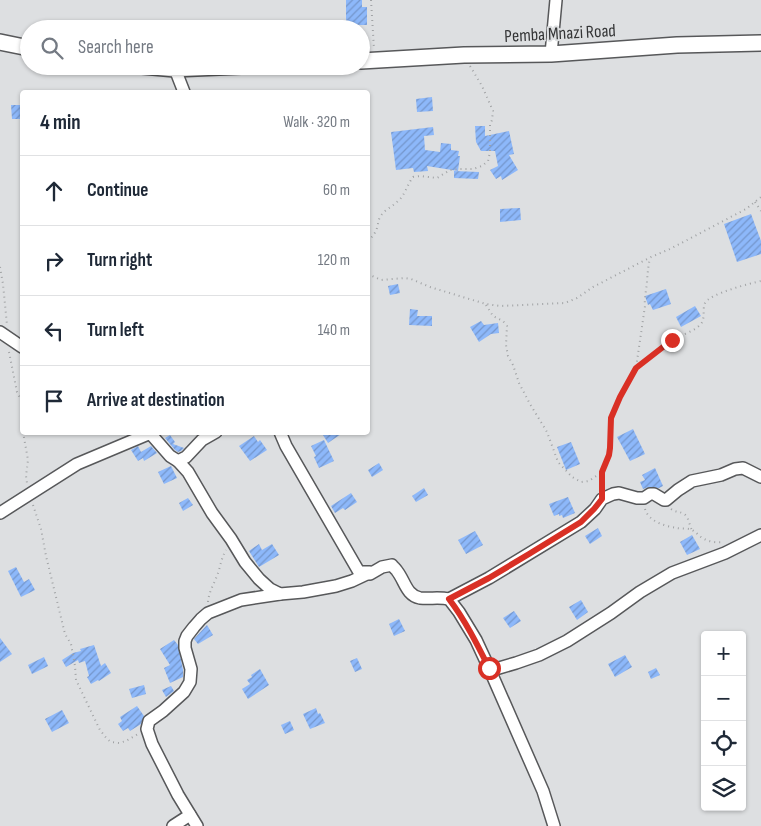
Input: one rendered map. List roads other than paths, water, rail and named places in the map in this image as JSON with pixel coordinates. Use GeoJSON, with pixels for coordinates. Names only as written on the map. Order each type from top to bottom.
{"type":"FeatureCollection","features":[{"type":"Feature","properties":{"kind":"main road"},"geometry":{"type":"LineString","coordinates":[[0,42],[20,46]]}},
{"type":"Feature","properties":{"kind":"main road","name":"Pemba Mnazi Road"},"geometry":{"type":"LineString","coordinates":[[370,61],[464,55],[552,54],[677,45],[761,44]]}},
{"type":"Feature","properties":{"kind":"street"},"geometry":{"type":"LineString","coordinates":[[552,54],[556,0]]}},
{"type":"Feature","properties":{"kind":"street"},"geometry":{"type":"LineString","coordinates":[[177,75],[183,90]]}},
{"type":"Feature","properties":{"kind":"street"},"geometry":{"type":"LineString","coordinates":[[4,334],[20,346]]}},
{"type":"Feature","properties":{"kind":"street"},"geometry":{"type":"LineString","coordinates":[[0,513],[77,464],[144,435]]}},
{"type":"Feature","properties":{"kind":"street"},"geometry":{"type":"LineString","coordinates":[[152,435],[170,456],[178,461],[188,472],[212,513],[245,562],[259,579],[270,589],[280,594]]}},
{"type":"Feature","properties":{"kind":"street"},"geometry":{"type":"LineString","coordinates":[[178,461],[186,457],[202,440],[211,435]]}},
{"type":"Feature","properties":{"kind":"street"},"geometry":{"type":"LineString","coordinates":[[281,435],[359,572],[370,572],[370,574],[382,566],[392,565],[411,594],[427,599],[438,597],[449,599],[497,574],[581,522],[602,499],[613,494],[624,493],[632,497],[644,498],[654,494],[666,500],[692,481],[735,469],[743,468],[761,477]]}},
{"type":"Feature","properties":{"kind":"street"},"geometry":{"type":"LineString","coordinates":[[489,668],[499,668],[539,655],[567,641],[640,592],[672,574],[725,553],[761,535]]}},
{"type":"Feature","properties":{"kind":"street"},"geometry":{"type":"LineString","coordinates":[[197,826],[178,795],[152,744],[147,729],[149,721],[184,692],[190,682],[191,669],[185,648],[187,636],[208,613],[241,600],[336,586],[370,572]]}},
{"type":"Feature","properties":{"kind":"street"},"geometry":{"type":"LineString","coordinates":[[449,599],[476,640],[489,668],[543,791],[554,826]]}},
{"type":"Feature","properties":{"kind":"street"},"geometry":{"type":"LineString","coordinates":[[173,826],[190,815]]}}]}
